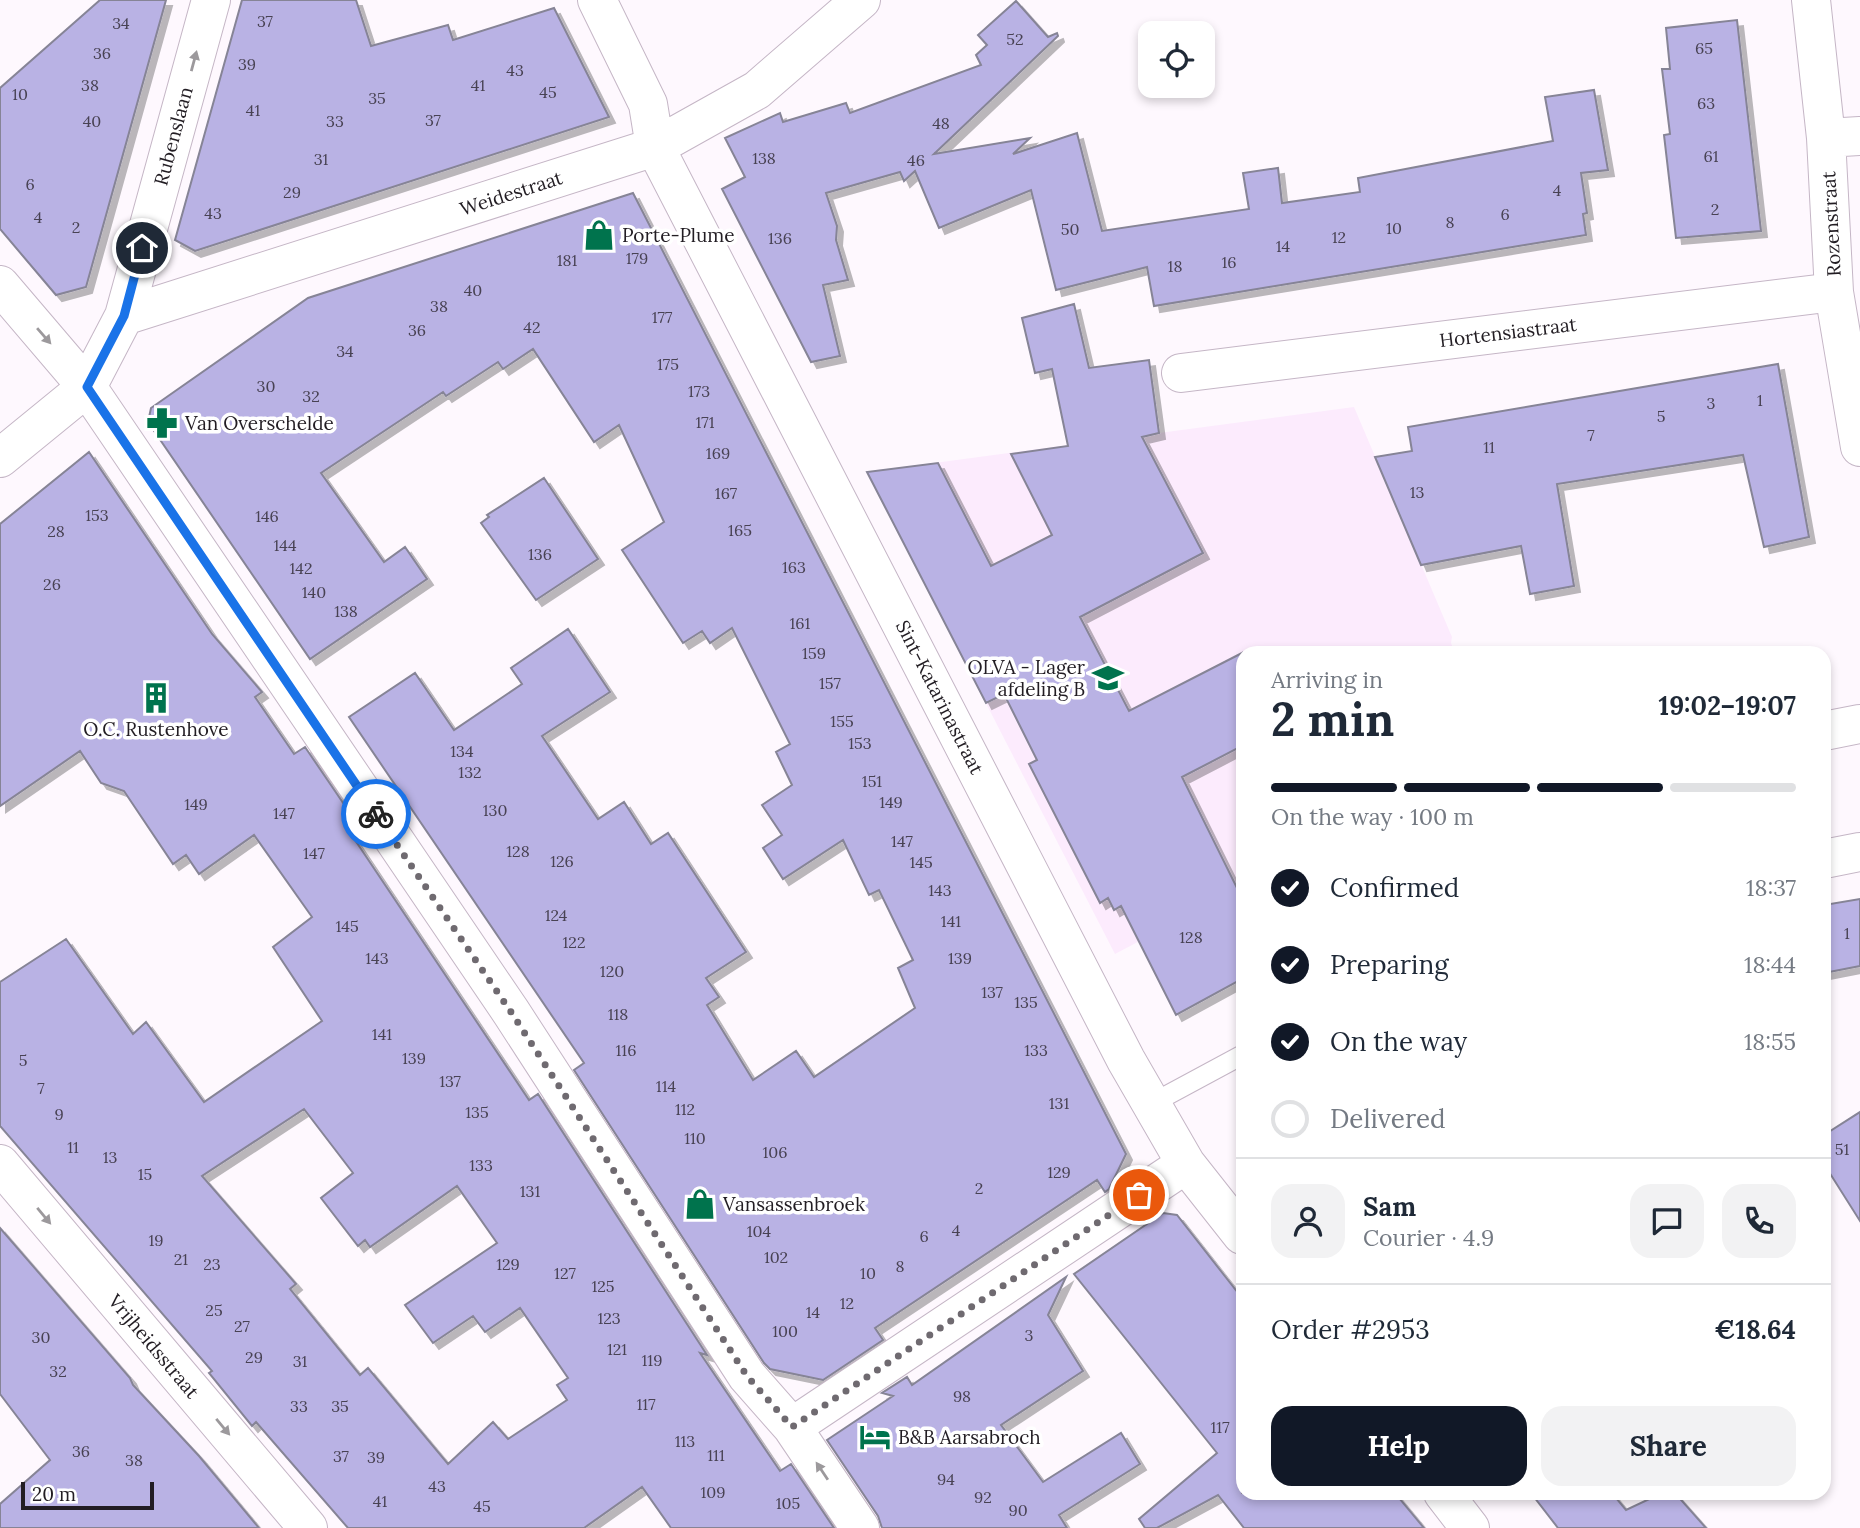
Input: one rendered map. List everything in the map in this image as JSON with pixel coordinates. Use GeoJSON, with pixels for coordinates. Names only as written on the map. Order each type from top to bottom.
{"type":"FeatureCollection","features":[{"type":"Feature","properties":{"kind":"street","name":"Rubenslaan"},"geometry":{"type":"LineString","coordinates":[[87,387],[124,316],[211,0]]}},
{"type":"Feature","properties":{"kind":"street","name":"Sint-Katarinastraat"},"geometry":{"type":"LineString","coordinates":[[597,0],[648,104],[655,148],[1151,1104],[1186,1164],[1236,1223]]}},
{"type":"Feature","properties":{"kind":"street","name":"Weidestraat"},"geometry":{"type":"LineString","coordinates":[[124,316],[655,148],[757,90],[861,0]]}},
{"type":"Feature","properties":{"kind":"street","name":"Rozenstraat"},"geometry":{"type":"LineString","coordinates":[[1811,0],[1843,137],[1834,292],[1860,447]]}},
{"type":"Feature","properties":{"kind":"street"},"geometry":{"type":"LineString","coordinates":[[0,285],[87,387],[511,1012],[747,1376],[792,1427],[860,1528]]}},
{"type":"Feature","properties":{"kind":"street","name":"Hortensiastraat"},"geometry":{"type":"LineString","coordinates":[[1181,373],[1834,292]]}},
{"type":"Feature","properties":{"kind":"street"},"geometry":{"type":"LineString","coordinates":[[0,458],[87,387]]}},
{"type":"Feature","properties":{"kind":"street"},"geometry":{"type":"LineString","coordinates":[[1831,730],[1860,724]]}},
{"type":"Feature","properties":{"kind":"street"},"geometry":{"type":"LineString","coordinates":[[1831,858],[1860,852]]}},
{"type":"Feature","properties":{"kind":"street","name":"Vrijheidsstraat"},"geometry":{"type":"LineString","coordinates":[[0,1164],[308,1528]]}},
{"type":"Feature","properties":{"kind":"street"},"geometry":{"type":"LineString","coordinates":[[792,1427],[1186,1164]]}},
{"type":"Feature","properties":{"kind":"street"},"geometry":{"type":"LineString","coordinates":[[1448,1500],[1470,1528]]}},
{"type":"Feature","properties":{"kind":"lane"},"geometry":{"type":"LineString","coordinates":[[1151,1104],[1236,1058]]}},
{"type":"Feature","properties":{"kind":"shaded area","name":"OLVA - Lager afdeling B"},"geometry":{"type":"Polygon","coordinates":[[[1354,407],[1452,637],[1452,646],[1236,646],[1236,890],[1115,954],[867,472],[1354,407]]]}},
{"type":"Feature","properties":{"kind":"building"},"geometry":{"type":"Polygon","coordinates":[[[100,0],[166,0],[86,287],[56,295],[0,229],[0,88],[100,0]]]}},
{"type":"Feature","properties":{"kind":"building"},"geometry":{"type":"Polygon","coordinates":[[[242,0],[356,0],[371,46],[448,25],[453,40],[554,8],[609,117],[195,251],[175,240],[242,0]]]}},
{"type":"Feature","properties":{"kind":"building"},"geometry":{"type":"Polygon","coordinates":[[[1016,1],[1048,37],[1057,33],[1058,36],[934,154],[1030,138],[1013,154],[1077,133],[1102,231],[1249,209],[1243,173],[1278,168],[1282,203],[1360,192],[1358,178],[1553,141],[1545,97],[1594,90],[1608,170],[1581,173],[1587,213],[1583,214],[1586,235],[1154,306],[1147,267],[1056,290],[1031,190],[939,228],[915,171],[904,181],[900,172],[826,193],[837,226],[836,240],[848,280],[823,285],[840,356],[811,362],[722,189],[745,177],[725,138],[780,113],[783,122],[846,103],[850,113],[981,65],[976,55],[987,45],[978,35],[1016,1]]]}},
{"type":"Feature","properties":{"kind":"building"},"geometry":{"type":"Polygon","coordinates":[[[1737,20],[1761,231],[1676,238],[1664,135],[1670,134],[1662,69],[1670,69],[1666,28],[1737,20]]]}},
{"type":"Feature","properties":{"kind":"building"},"geometry":{"type":"Polygon","coordinates":[[[633,193],[1126,1154],[1105,1192],[1097,1180],[875,1328],[883,1340],[823,1380],[770,1369],[764,1363],[574,1070],[584,1063],[349,717],[415,673],[454,730],[522,684],[511,668],[568,629],[610,692],[542,736],[598,819],[624,802],[651,844],[668,833],[746,952],[706,978],[719,997],[707,1005],[753,1080],[796,1051],[814,1077],[915,1008],[898,968],[913,960],[879,890],[869,895],[843,840],[783,879],[763,848],[782,835],[762,805],[792,785],[776,752],[790,744],[732,628],[710,643],[702,631],[683,643],[622,550],[664,522],[619,425],[594,442],[533,349],[503,369],[498,362],[446,396],[443,392],[321,473],[384,562],[405,547],[427,579],[310,659],[148,422],[151,408],[308,298],[633,193]]]}},
{"type":"Feature","properties":{"kind":"building"},"geometry":{"type":"Polygon","coordinates":[[[1074,304],[1089,368],[1149,360],[1159,433],[1142,437],[1203,553],[1080,617],[1129,711],[1236,656],[1236,749],[1182,777],[1236,886],[1236,982],[1176,1015],[1121,906],[1114,910],[1108,898],[1100,903],[1029,764],[1037,760],[1004,694],[986,703],[867,472],[938,463],[991,566],[1052,535],[1011,454],[1068,446],[1052,369],[1035,373],[1022,318],[1074,304]]]}},
{"type":"Feature","properties":{"kind":"building"},"geometry":{"type":"Polygon","coordinates":[[[1778,364],[1809,537],[1764,547],[1743,455],[1557,484],[1574,586],[1530,594],[1521,546],[1421,565],[1375,457],[1412,451],[1408,427],[1778,364]]]}},
{"type":"Feature","properties":{"kind":"building"},"geometry":{"type":"Polygon","coordinates":[[[89,452],[212,634],[262,692],[255,697],[294,754],[305,747],[354,819],[345,825],[529,1100],[538,1094],[707,1355],[700,1353],[780,1471],[791,1464],[834,1528],[671,1528],[642,1487],[584,1528],[348,1528],[256,1422],[252,1426],[209,1373],[212,1371],[0,1126],[0,982],[66,939],[133,1034],[146,1022],[204,1102],[322,1021],[273,947],[312,917],[254,835],[199,874],[186,855],[173,864],[124,791],[101,783],[80,751],[0,806],[0,524],[89,452]],[[304,1109],[202,1176],[296,1284],[290,1289],[360,1375],[368,1368],[448,1464],[493,1422],[508,1439],[567,1400],[557,1385],[568,1378],[520,1308],[485,1332],[473,1316],[433,1343],[405,1305],[497,1243],[457,1186],[370,1247],[365,1240],[358,1246],[321,1198],[353,1173],[304,1109]]]}},
{"type":"Feature","properties":{"kind":"building"},"geometry":{"type":"Polygon","coordinates":[[[544,478],[598,559],[536,600],[481,523],[489,517],[487,515],[544,478]]]}},
{"type":"Feature","properties":{"kind":"building"},"geometry":{"type":"Polygon","coordinates":[[[1860,899],[1860,966],[1831,972],[1831,904],[1860,899]]]}},
{"type":"Feature","properties":{"kind":"building"},"geometry":{"type":"Polygon","coordinates":[[[1860,1112],[1860,1221],[1831,1175],[1831,1131],[1860,1112]]]}},
{"type":"Feature","properties":{"kind":"building"},"geometry":{"type":"Polygon","coordinates":[[[1163,1213],[1177,1215],[1236,1290],[1236,1500],[1401,1500],[1424,1528],[1244,1528],[1218,1495],[1157,1528],[1145,1528],[1139,1519],[1217,1453],[1074,1274],[1163,1213]]]}},
{"type":"Feature","properties":{"kind":"building"},"geometry":{"type":"Polygon","coordinates":[[[0,1228],[259,1528],[0,1528],[0,1504],[50,1460],[0,1394],[0,1228]]]}},
{"type":"Feature","properties":{"kind":"building"},"geometry":{"type":"Polygon","coordinates":[[[1066,1277],[1048,1315],[1083,1371],[1001,1425],[1043,1482],[1121,1433],[1140,1464],[1059,1515],[1067,1528],[882,1528],[878,1516],[827,1440],[893,1396],[882,1393],[907,1377],[912,1385],[1066,1277]]]}},
{"type":"Feature","properties":{"kind":"building"},"geometry":{"type":"Polygon","coordinates":[[[1536,1500],[1618,1500],[1626,1510],[1647,1500],[1681,1500],[1706,1528],[1558,1528],[1536,1500]]]}},
{"type":"Feature","properties":{"kind":"way so far"},"geometry":{"type":"LineString","coordinates":[[376,814],[511,1012],[747,1376],[792,1427],[1139,1195]]}},
{"type":"Feature","properties":{"kind":"place","name":"Porte-Plume"},"geometry":{"type":"Point","coordinates":[599,235]}},
{"type":"Feature","properties":{"kind":"place","name":"Van Overschelde"},"geometry":{"type":"Point","coordinates":[162,423]}},
{"type":"Feature","properties":{"kind":"place","name":"OLVA - Lager afdeling B"},"geometry":{"type":"Point","coordinates":[1108,678]}},
{"type":"Feature","properties":{"kind":"place","name":"O.C. Rustenhove"},"geometry":{"type":"Point","coordinates":[156,698]}},
{"type":"Feature","properties":{"kind":"place","name":"Vansassenbroek"},"geometry":{"type":"Point","coordinates":[700,1204]}},
{"type":"Feature","properties":{"kind":"place","name":"B&B Aarsabroch"},"geometry":{"type":"Point","coordinates":[875,1437]}},
{"type":"Feature","properties":{"kind":"route"},"geometry":{"type":"LineString","coordinates":[[142,248],[124,316],[87,387],[376,814]]}}]}
